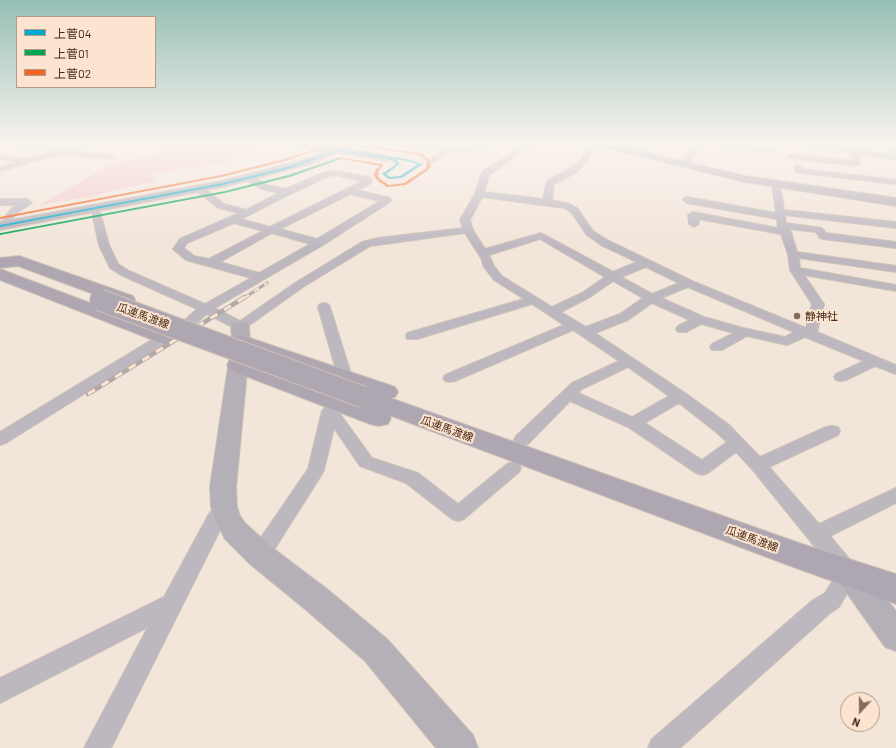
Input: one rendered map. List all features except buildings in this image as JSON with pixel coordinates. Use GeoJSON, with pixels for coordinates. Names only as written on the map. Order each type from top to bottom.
{"type":"FeatureCollection","features":[{"type":"Feature","properties":{"kind":"main road"},"geometry":{"type":"LineString","coordinates":[[0,264],[18,261],[190,322]]}},
{"type":"Feature","properties":{"kind":"main road","name":"瓜連馬渡線"},"geometry":{"type":"LineString","coordinates":[[0,264],[525,457],[849,574],[892,586]]}},
{"type":"Feature","properties":{"kind":"main road"},"geometry":{"type":"LineString","coordinates":[[0,274],[165,338]]}},
{"type":"Feature","properties":{"kind":"main road"},"geometry":{"type":"LineString","coordinates":[[240,344],[345,377],[525,457]]}},
{"type":"Feature","properties":{"kind":"main road"},"geometry":{"type":"LineString","coordinates":[[240,344],[329,404],[525,457]]}},
{"type":"Feature","properties":{"kind":"street"},"geometry":{"type":"LineString","coordinates":[[1,225],[200,189],[245,179]]}},
{"type":"Feature","properties":{"kind":"street"},"geometry":{"type":"LineString","coordinates":[[251,179],[265,187],[287,192]]}},
{"type":"Feature","properties":{"kind":"street"},"geometry":{"type":"LineString","coordinates":[[260,277],[190,258],[178,249],[183,241],[248,213],[287,192],[316,179]]}},
{"type":"Feature","properties":{"kind":"street"},"geometry":{"type":"LineString","coordinates":[[210,263],[368,181],[367,179]]}},
{"type":"Feature","properties":{"kind":"street"},"geometry":{"type":"LineString","coordinates":[[484,179],[479,194],[465,220],[468,230],[483,253],[489,267],[498,278],[552,311],[680,396],[722,428],[758,465],[817,534],[896,636]]}},
{"type":"Feature","properties":{"kind":"street"},"geometry":{"type":"LineString","coordinates":[[547,202],[550,183],[558,179]]}},
{"type":"Feature","properties":{"kind":"street"},"geometry":{"type":"LineString","coordinates":[[745,179],[896,202]]}},
{"type":"Feature","properties":{"kind":"street"},"geometry":{"type":"LineString","coordinates":[[869,179],[896,182]]}},
{"type":"Feature","properties":{"kind":"street"},"geometry":{"type":"LineString","coordinates":[[483,253],[541,236],[651,298],[700,320],[787,341],[807,333],[818,304],[795,270],[793,254],[783,222],[776,184]]}},
{"type":"Feature","properties":{"kind":"street"},"geometry":{"type":"LineString","coordinates":[[200,189],[221,206],[248,213]]}},
{"type":"Feature","properties":{"kind":"street"},"geometry":{"type":"LineString","coordinates":[[0,439],[165,338],[190,322],[205,309],[319,243],[387,200],[349,191]]}},
{"type":"Feature","properties":{"kind":"street"},"geometry":{"type":"LineString","coordinates":[[479,194],[547,202],[574,210],[590,233],[605,243],[688,283],[896,370]]}},
{"type":"Feature","properties":{"kind":"street"},"geometry":{"type":"LineString","coordinates":[[687,200],[819,230],[823,236],[896,244]]}},
{"type":"Feature","properties":{"kind":"street"},"geometry":{"type":"LineString","coordinates":[[0,202],[28,202],[15,210],[1,225]]}},
{"type":"Feature","properties":{"kind":"street"},"geometry":{"type":"LineString","coordinates":[[95,208],[104,244],[114,266],[125,273],[225,317],[240,344],[223,486],[224,507],[228,519],[235,531],[260,554],[376,650],[460,748]]}},
{"type":"Feature","properties":{"kind":"street"},"geometry":{"type":"LineString","coordinates":[[694,224],[693,215],[783,222],[896,225]]}},
{"type":"Feature","properties":{"kind":"street"},"geometry":{"type":"LineString","coordinates":[[232,220],[319,243]]}},
{"type":"Feature","properties":{"kind":"street"},"geometry":{"type":"LineString","coordinates":[[240,344],[299,285],[366,244],[378,241],[468,230]]}},
{"type":"Feature","properties":{"kind":"street"},"geometry":{"type":"LineString","coordinates":[[793,254],[896,269]]}},
{"type":"Feature","properties":{"kind":"street"},"geometry":{"type":"LineString","coordinates":[[552,311],[586,295],[614,276],[645,262]]}},
{"type":"Feature","properties":{"kind":"street"},"geometry":{"type":"LineString","coordinates":[[795,270],[896,288]]}},
{"type":"Feature","properties":{"kind":"street"},"geometry":{"type":"LineString","coordinates":[[450,378],[579,329],[624,317],[651,298],[688,283]]}},
{"type":"Feature","properties":{"kind":"street"},"geometry":{"type":"LineString","coordinates":[[412,336],[534,300]]}},
{"type":"Feature","properties":{"kind":"street"},"geometry":{"type":"LineString","coordinates":[[324,307],[345,377]]}},
{"type":"Feature","properties":{"kind":"street"},"geometry":{"type":"LineString","coordinates":[[682,329],[700,320]]}},
{"type":"Feature","properties":{"kind":"street"},"geometry":{"type":"LineString","coordinates":[[717,347],[745,332]]}},
{"type":"Feature","properties":{"kind":"street"},"geometry":{"type":"LineString","coordinates":[[841,377],[876,361]]}},
{"type":"Feature","properties":{"kind":"street"},"geometry":{"type":"LineString","coordinates":[[329,404],[366,462],[412,478],[458,514],[525,457],[568,394],[577,386],[629,362]]}},
{"type":"Feature","properties":{"kind":"street"},"geometry":{"type":"LineString","coordinates":[[568,394],[633,423],[702,469],[737,443]]}},
{"type":"Feature","properties":{"kind":"street"},"geometry":{"type":"LineString","coordinates":[[633,423],[680,396]]}},
{"type":"Feature","properties":{"kind":"street"},"geometry":{"type":"LineString","coordinates":[[260,554],[316,470],[329,404]]}},
{"type":"Feature","properties":{"kind":"street"},"geometry":{"type":"LineString","coordinates":[[758,465],[832,431]]}},
{"type":"Feature","properties":{"kind":"street"},"geometry":{"type":"LineString","coordinates":[[817,534],[896,495]]}},
{"type":"Feature","properties":{"kind":"street"},"geometry":{"type":"LineString","coordinates":[[97,748],[216,518],[224,507]]}},
{"type":"Feature","properties":{"kind":"street"},"geometry":{"type":"LineString","coordinates":[[661,748],[821,607],[832,600],[849,574]]}},
{"type":"Feature","properties":{"kind":"street"},"geometry":{"type":"LineString","coordinates":[[0,691],[172,604]]}},
{"type":"Feature","properties":{"kind":"shaded area"},"geometry":{"type":"Polygon","coordinates":[[[85,179],[154,179],[155,181],[87,197],[40,205],[85,179]]]}},
{"type":"Feature","properties":{"kind":"railway"},"geometry":{"type":"LineString","coordinates":[[244,298],[267,283]]}},
{"type":"Feature","properties":{"kind":"railway"},"geometry":{"type":"LineString","coordinates":[[88,394],[245,297]]}},
{"type":"Feature","properties":{"kind":"transit line","name":"上菅02"},"geometry":{"type":"LineString","coordinates":[[0,218],[206,179]]}},
{"type":"Feature","properties":{"kind":"transit line","name":"上菅04"},"geometry":{"type":"LineString","coordinates":[[0,226],[243,179]]}},
{"type":"Feature","properties":{"kind":"transit line","name":"上菅01"},"geometry":{"type":"LineString","coordinates":[[1,234],[225,192],[277,179]]}},
{"type":"Feature","properties":{"kind":"transit line","name":"上菅02"},"geometry":{"type":"LineString","coordinates":[[378,179],[388,186],[405,184],[413,179]]}},
{"type":"Feature","properties":{"kind":"place","name":"静神社"},"geometry":{"type":"Point","coordinates":[797,316]}}]}
